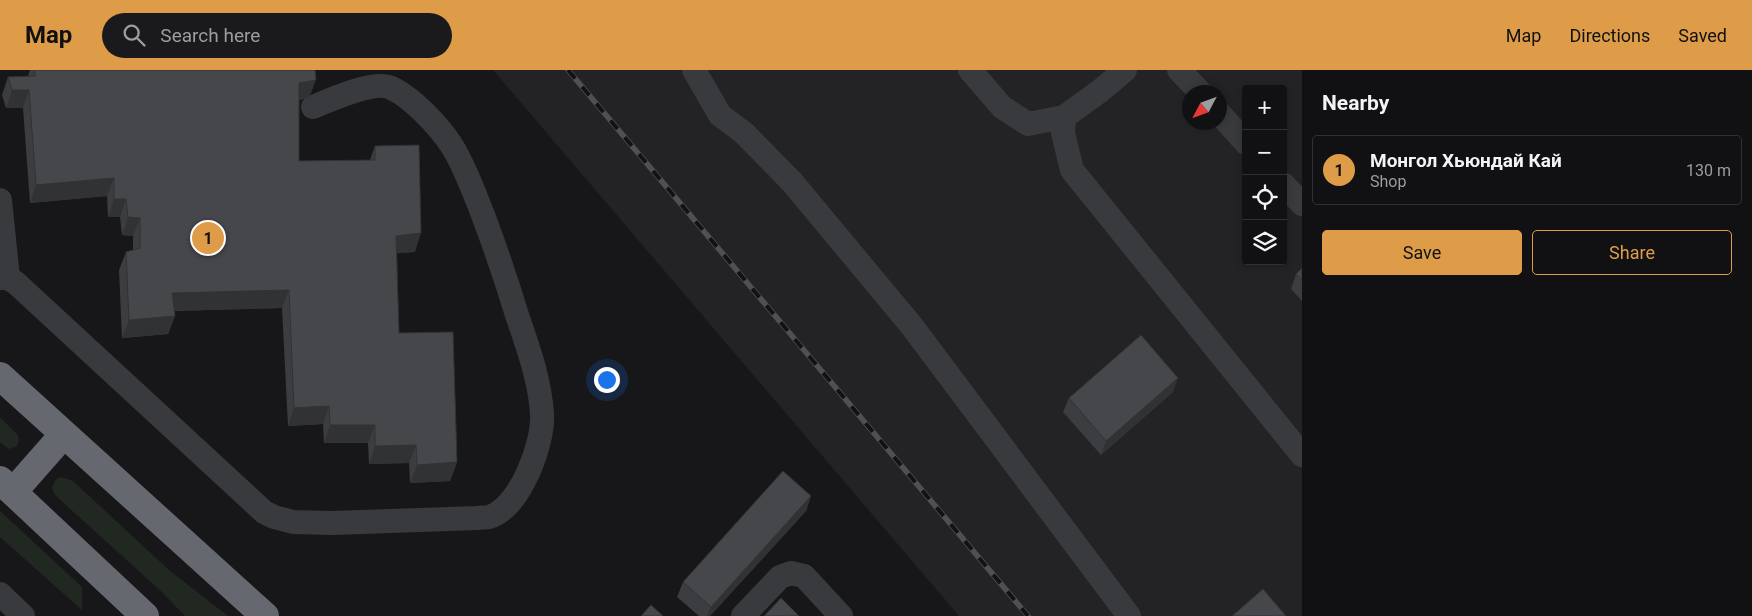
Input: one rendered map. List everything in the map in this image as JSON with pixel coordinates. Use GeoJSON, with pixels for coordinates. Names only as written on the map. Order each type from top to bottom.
{"type":"FeatureCollection","features":[{"type":"Feature","properties":{"kind":"highway"},"geometry":{"type":"LineString","coordinates":[[0,376],[265,616]]}},
{"type":"Feature","properties":{"kind":"highway"},"geometry":{"type":"LineString","coordinates":[[64,434],[7,486],[145,616]]}},
{"type":"Feature","properties":{"kind":"street"},"geometry":{"type":"LineString","coordinates":[[694,70],[720,114],[744,133],[792,182],[911,325],[1129,616]]}},
{"type":"Feature","properties":{"kind":"street"},"geometry":{"type":"LineString","coordinates":[[970,70],[1002,108],[1028,124],[1064,117],[1125,70]]}},
{"type":"Feature","properties":{"kind":"street"},"geometry":{"type":"LineString","coordinates":[[1179,70],[1193,85]]}},
{"type":"Feature","properties":{"kind":"street"},"geometry":{"type":"LineString","coordinates":[[0,200],[4,278],[26,292],[264,512],[292,522],[332,523],[489,517],[498,512],[511,500],[528,474],[539,446],[542,416],[534,370],[501,263],[470,183],[451,145],[423,112],[405,96],[387,86],[364,88],[313,107]]}},
{"type":"Feature","properties":{"kind":"street"},"geometry":{"type":"LineString","coordinates":[[1064,117],[1063,133],[1072,170],[1302,455]]}},
{"type":"Feature","properties":{"kind":"street"},"geometry":{"type":"LineString","coordinates":[[1227,122],[1242,139]]}},
{"type":"Feature","properties":{"kind":"street"},"geometry":{"type":"LineString","coordinates":[[1287,188],[1302,204]]}},
{"type":"Feature","properties":{"kind":"street"},"geometry":{"type":"LineString","coordinates":[[743,616],[780,577],[792,573],[804,576],[841,616]]}},
{"type":"Feature","properties":{"kind":"street"},"geometry":{"type":"LineString","coordinates":[[0,594],[23,616]]}},
{"type":"Feature","properties":{"kind":"shaded area"},"geometry":{"type":"Polygon","coordinates":[[[493,70],[1302,70],[1302,616],[959,616],[493,70]]]}},
{"type":"Feature","properties":{"kind":"shaded area"},"geometry":{"type":"Polygon","coordinates":[[[0,417],[19,438],[17,446],[9,449],[0,442],[0,417]]]}},
{"type":"Feature","properties":{"kind":"shaded area"},"geometry":{"type":"Polygon","coordinates":[[[61,477],[73,481],[170,571],[228,616],[185,616],[161,591],[58,498],[52,487],[56,479],[61,477]]]}},
{"type":"Feature","properties":{"kind":"shaded area"},"geometry":{"type":"Polygon","coordinates":[[[0,511],[82,587],[82,610],[0,537],[0,511]]]}},
{"type":"Feature","properties":{"kind":"building"},"geometry":{"type":"Polygon","coordinates":[[[35,70],[315,70],[316,80],[299,83],[299,161],[375,160],[375,146],[419,145],[421,233],[396,236],[399,333],[453,332],[457,462],[417,465],[416,445],[375,446],[375,425],[330,425],[329,406],[294,408],[289,290],[172,293],[175,316],[129,320],[126,252],[140,248],[140,218],[128,217],[126,199],[114,199],[114,178],[36,185],[29,90],[12,90],[8,77],[35,76],[35,70]]]}},
{"type":"Feature","properties":{"kind":"building"},"geometry":{"type":"Polygon","coordinates":[[[1302,268],[1302,281],[1296,274],[1302,268]]]}},
{"type":"Feature","properties":{"kind":"building"},"geometry":{"type":"Polygon","coordinates":[[[1141,335],[1178,378],[1106,441],[1069,398],[1141,335]]]}},
{"type":"Feature","properties":{"kind":"building"},"geometry":{"type":"Polygon","coordinates":[[[783,471],[811,496],[711,607],[683,582],[783,471]]]}},
{"type":"Feature","properties":{"kind":"building"},"geometry":{"type":"Polygon","coordinates":[[[1263,589],[1286,616],[1232,616],[1263,589]]]}},
{"type":"Feature","properties":{"kind":"building"},"geometry":{"type":"Polygon","coordinates":[[[781,598],[799,616],[764,616],[781,598]]]}},
{"type":"Feature","properties":{"kind":"building"},"geometry":{"type":"Polygon","coordinates":[[[651,605],[663,616],[641,616],[651,605]]]}},
{"type":"Feature","properties":{"kind":"railway"},"geometry":{"type":"LineString","coordinates":[[568,70],[1028,616]]}},
{"type":"Feature","properties":{"kind":"place","name":"Монгол Хьюндай Кай"},"geometry":{"type":"Point","coordinates":[208,238]}}]}
